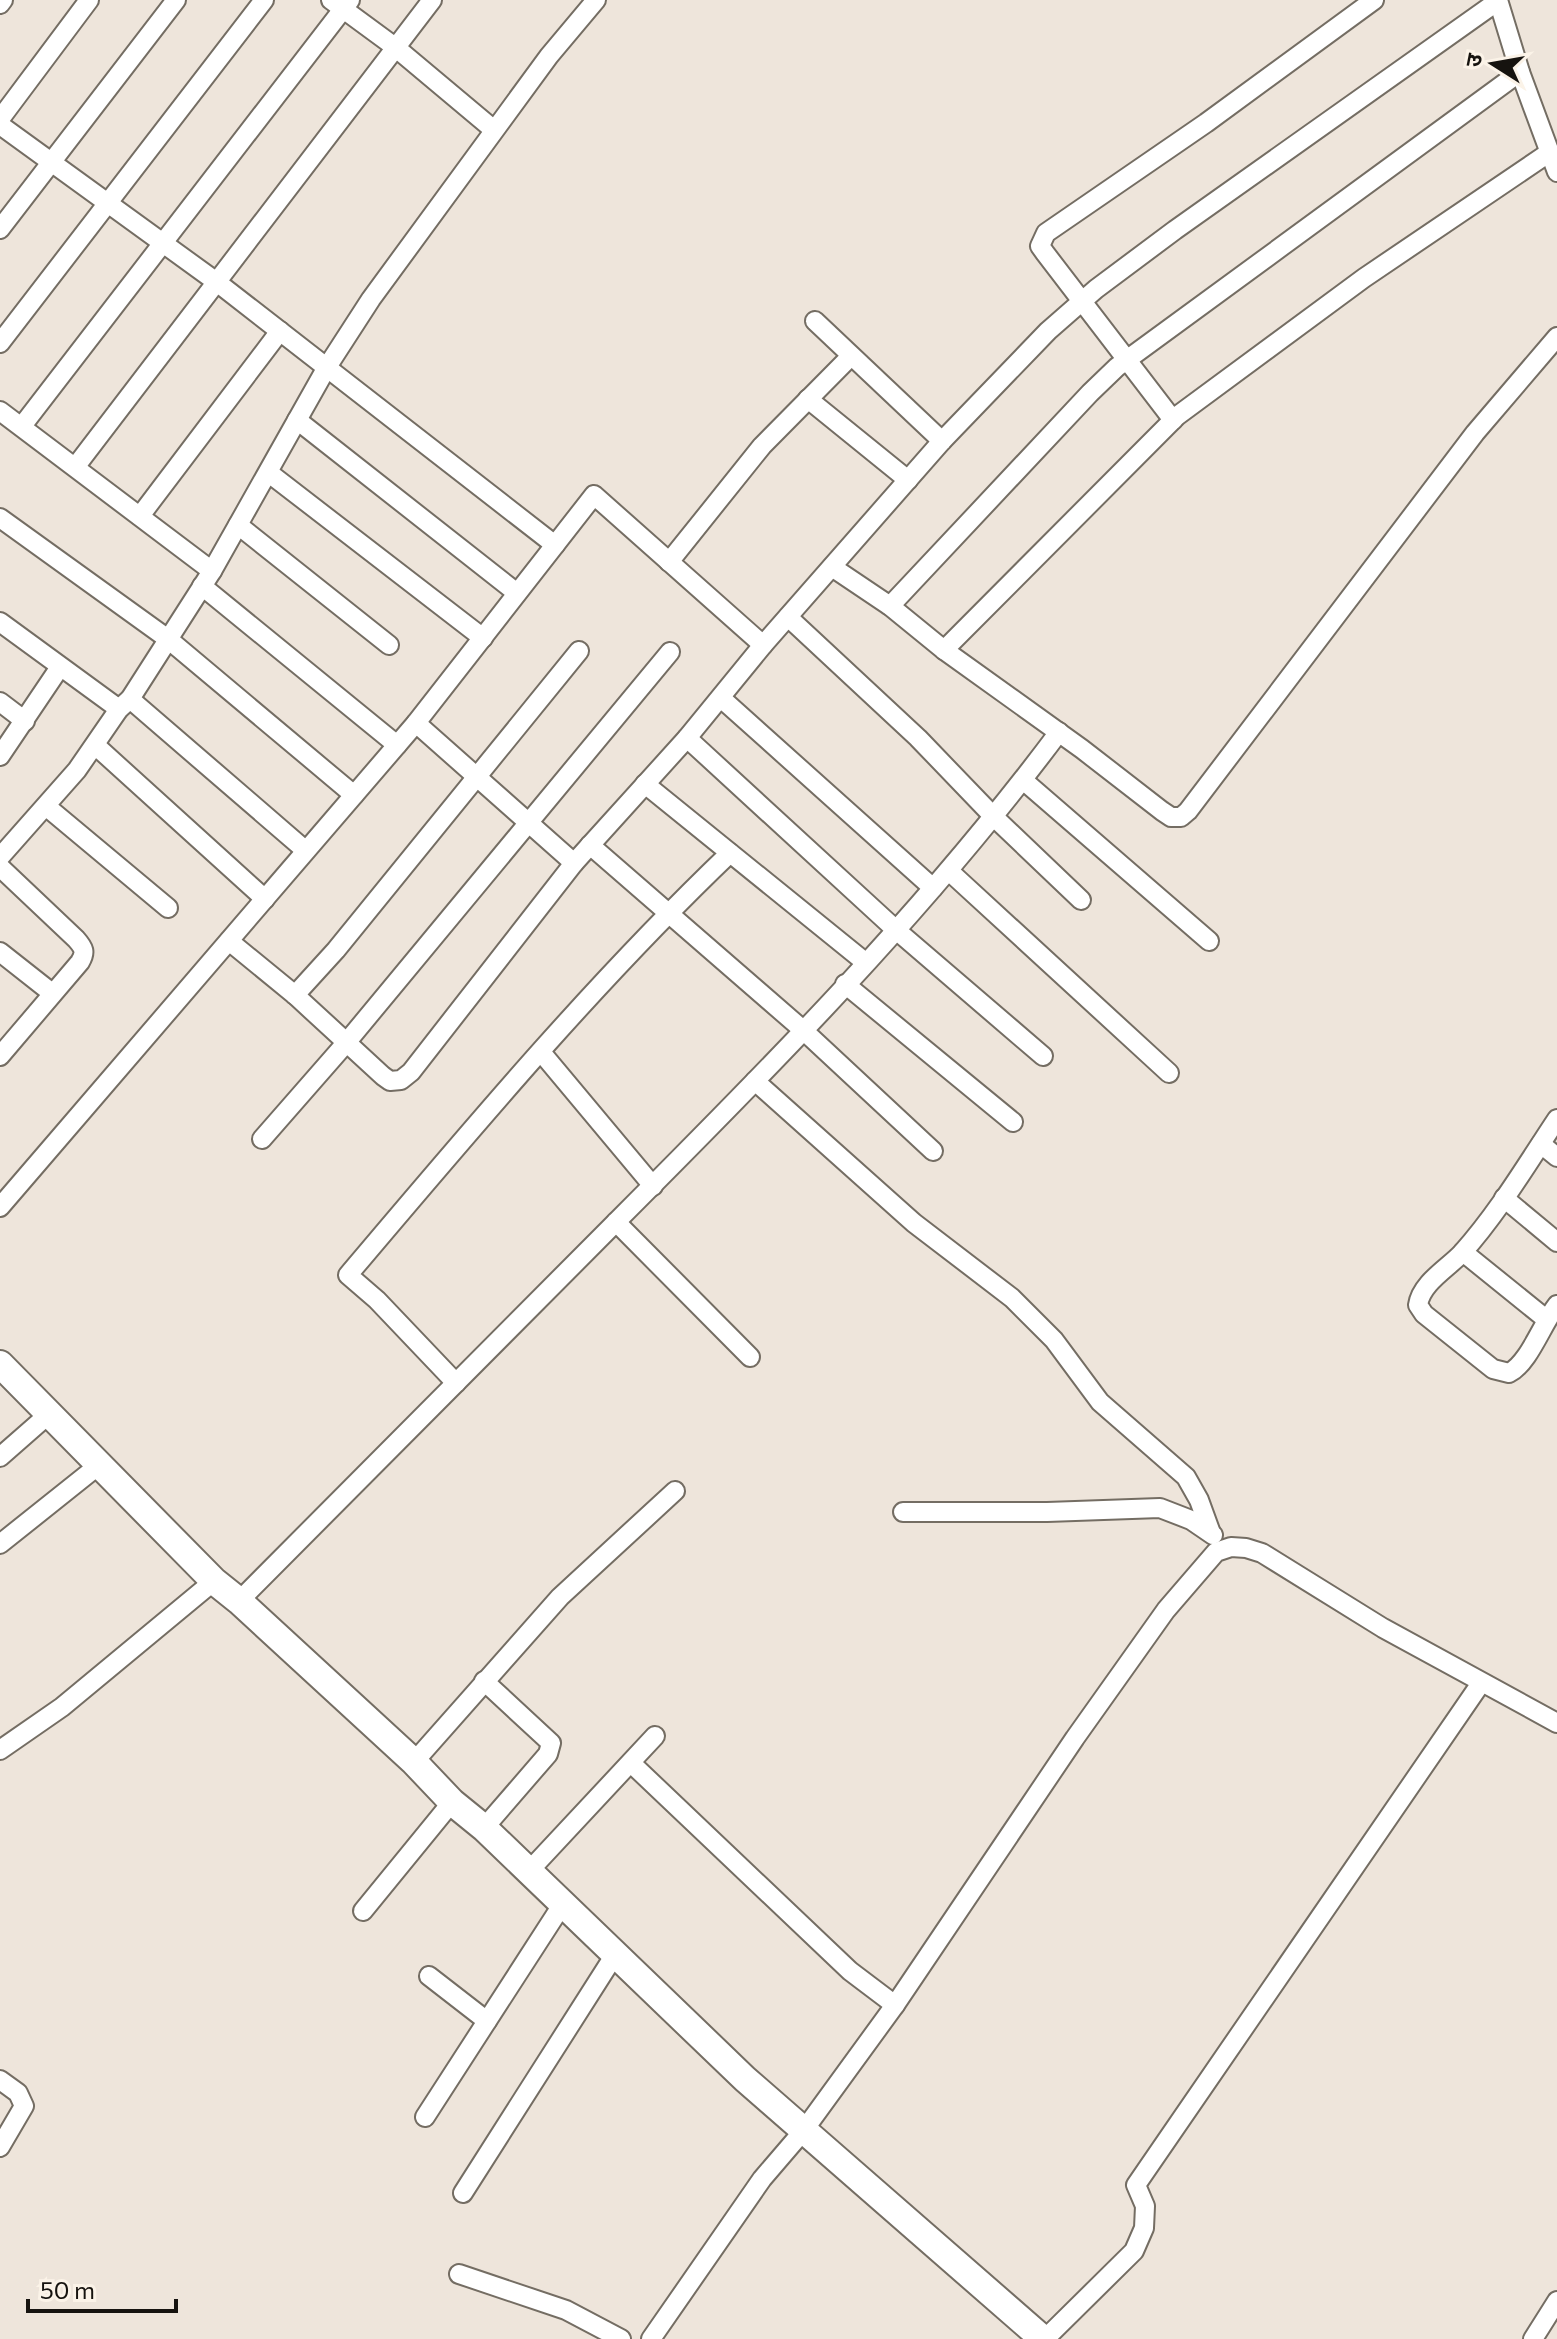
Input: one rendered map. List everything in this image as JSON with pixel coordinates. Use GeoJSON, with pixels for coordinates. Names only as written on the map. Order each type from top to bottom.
{"type":"FeatureCollection","features":[{"type":"Feature","properties":{"kind":"street"},"geometry":{"type":"LineString","coordinates":[[0,119],[89,0]]}},
{"type":"Feature","properties":{"kind":"street"},"geometry":{"type":"LineString","coordinates":[[0,229],[176,0]]}},
{"type":"Feature","properties":{"kind":"street"},"geometry":{"type":"LineString","coordinates":[[0,343],[264,0]]}},
{"type":"Feature","properties":{"kind":"street"},"geometry":{"type":"LineString","coordinates":[[76,466],[432,0]]}},
{"type":"Feature","properties":{"kind":"street"},"geometry":{"type":"LineString","coordinates":[[0,857],[47,807],[124,704],[207,579],[327,367],[404,252],[549,56],[596,0]]}},
{"type":"Feature","properties":{"kind":"street"},"geometry":{"type":"LineString","coordinates":[[1173,420],[1040,246],[1046,233],[1206,123],[1374,0]]}},
{"type":"Feature","properties":{"kind":"street"},"geometry":{"type":"LineString","coordinates":[[229,941],[295,995],[383,1076],[390,1081],[401,1080],[411,1072],[574,863],[687,738],[763,645],[942,441],[1081,301],[1175,230],[1498,0],[1520,72],[1557,172]]}},
{"type":"Feature","properties":{"kind":"street"},"geometry":{"type":"LineString","coordinates":[[22,426],[164,243],[341,3],[494,130]]}},
{"type":"Feature","properties":{"kind":"street"},"geometry":{"type":"LineString","coordinates":[[890,606],[1090,393],[1128,359],[1520,72]]}},
{"type":"Feature","properties":{"kind":"street"},"geometry":{"type":"LineString","coordinates":[[0,125],[218,283],[555,545]]}},
{"type":"Feature","properties":{"kind":"street"},"geometry":{"type":"LineString","coordinates":[[944,650],[1173,420],[1354,285],[1550,152]]}},
{"type":"Feature","properties":{"kind":"street"},"geometry":{"type":"LineString","coordinates":[[815,321],[942,441]]}},
{"type":"Feature","properties":{"kind":"street"},"geometry":{"type":"LineString","coordinates":[[140,516],[280,331]]}},
{"type":"Feature","properties":{"kind":"street"},"geometry":{"type":"LineString","coordinates":[[832,567],[890,606],[944,650],[1162,811],[1171,817],[1181,817],[1475,433],[1557,337]]}},
{"type":"Feature","properties":{"kind":"street"},"geometry":{"type":"LineString","coordinates":[[669,562],[762,446],[851,356]]}},
{"type":"Feature","properties":{"kind":"street"},"geometry":{"type":"LineString","coordinates":[[808,399],[908,480]]}},
{"type":"Feature","properties":{"kind":"street"},"geometry":{"type":"LineString","coordinates":[[0,411],[140,516],[207,579],[397,745]]}},
{"type":"Feature","properties":{"kind":"street"},"geometry":{"type":"LineString","coordinates":[[297,420],[517,593]]}},
{"type":"Feature","properties":{"kind":"street"},"geometry":{"type":"LineString","coordinates":[[269,473],[483,638]]}},
{"type":"Feature","properties":{"kind":"street"},"geometry":{"type":"LineString","coordinates":[[0,1207],[416,723],[594,495],[763,645]]}},
{"type":"Feature","properties":{"kind":"street"},"geometry":{"type":"LineString","coordinates":[[0,518],[168,639],[354,795]]}},
{"type":"Feature","properties":{"kind":"street"},"geometry":{"type":"LineString","coordinates":[[238,525],[389,645]]}},
{"type":"Feature","properties":{"kind":"street"},"geometry":{"type":"LineString","coordinates":[[788,617],[918,738],[994,817],[1081,900]]}},
{"type":"Feature","properties":{"kind":"street"},"geometry":{"type":"LineString","coordinates":[[0,622],[60,667],[124,704],[305,850]]}},
{"type":"Feature","properties":{"kind":"street"},"geometry":{"type":"LineString","coordinates":[[295,995],[346,938],[579,651]]}},
{"type":"Feature","properties":{"kind":"street"},"geometry":{"type":"LineString","coordinates":[[262,1139],[346,1043],[670,652]]}},
{"type":"Feature","properties":{"kind":"street"},"geometry":{"type":"LineString","coordinates":[[0,756],[60,667]]}},
{"type":"Feature","properties":{"kind":"street"},"geometry":{"type":"LineString","coordinates":[[721,698],[933,888]]}},
{"type":"Feature","properties":{"kind":"street"},"geometry":{"type":"LineString","coordinates":[[0,702],[25,721]]}},
{"type":"Feature","properties":{"kind":"street"},"geometry":{"type":"LineString","coordinates":[[416,723],[574,863]]}},
{"type":"Feature","properties":{"kind":"street"},"geometry":{"type":"LineString","coordinates":[[239,1601],[755,1081],[949,871],[1059,732]]}},
{"type":"Feature","properties":{"kind":"street"},"geometry":{"type":"LineString","coordinates":[[687,738],[895,929],[1043,1056]]}},
{"type":"Feature","properties":{"kind":"street"},"geometry":{"type":"LineString","coordinates":[[95,745],[265,899]]}},
{"type":"Feature","properties":{"kind":"street"},"geometry":{"type":"LineString","coordinates":[[1023,780],[1209,941]]}},
{"type":"Feature","properties":{"kind":"street"},"geometry":{"type":"LineString","coordinates":[[645,784],[865,962]]}},
{"type":"Feature","properties":{"kind":"street"},"geometry":{"type":"LineString","coordinates":[[47,807],[168,908]]}},
{"type":"Feature","properties":{"kind":"street"},"geometry":{"type":"LineString","coordinates":[[590,845],[803,1030],[933,1151]]}},
{"type":"Feature","properties":{"kind":"street"},"geometry":{"type":"LineString","coordinates":[[456,1383],[377,1300],[348,1275],[541,1052],[668,913],[730,853]]}},
{"type":"Feature","properties":{"kind":"street"},"geometry":{"type":"LineString","coordinates":[[0,867],[83,947],[85,954],[0,1056]]}},
{"type":"Feature","properties":{"kind":"street"},"geometry":{"type":"LineString","coordinates":[[949,871],[1169,1073]]}},
{"type":"Feature","properties":{"kind":"street"},"geometry":{"type":"LineString","coordinates":[[0,952],[52,993]]}},
{"type":"Feature","properties":{"kind":"street"},"geometry":{"type":"LineString","coordinates":[[845,984],[1013,1122]]}},
{"type":"Feature","properties":{"kind":"street"},"geometry":{"type":"LineString","coordinates":[[541,1052],[653,1186]]}},
{"type":"Feature","properties":{"kind":"street"},"geometry":{"type":"LineString","coordinates":[[755,1081],[914,1223],[1012,1298],[1054,1340],[1100,1402],[1186,1477],[1199,1500],[1211,1533]]}},
{"type":"Feature","properties":{"kind":"street"},"geometry":{"type":"LineString","coordinates":[[1463,1252],[1551,1312],[1516,1369],[1502,1373],[1493,1369],[1424,1314],[1418,1305],[1419,1297],[1463,1252],[1557,1119]]}},
{"type":"Feature","properties":{"kind":"street"},"geometry":{"type":"LineString","coordinates":[[1541,1144],[1557,1157]]}},
{"type":"Feature","properties":{"kind":"street"},"geometry":{"type":"LineString","coordinates":[[1504,1198],[1557,1242]]}},
{"type":"Feature","properties":{"kind":"street"},"geometry":{"type":"LineString","coordinates":[[616,1222],[750,1357]]}},
{"type":"Feature","properties":{"kind":"street"},"geometry":{"type":"LineString","coordinates":[[0,1364],[214,1581],[414,1762],[452,1802],[484,1828],[745,2079],[1044,2339],[1134,2251],[1144,2228],[1145,2206],[1136,2185],[1481,1683]]}},
{"type":"Feature","properties":{"kind":"street"},"geometry":{"type":"LineString","coordinates":[[0,1457],[49,1414]]}},
{"type":"Feature","properties":{"kind":"street"},"geometry":{"type":"LineString","coordinates":[[0,1544],[99,1465]]}},
{"type":"Feature","properties":{"kind":"street"},"geometry":{"type":"LineString","coordinates":[[414,1762],[560,1597],[675,1491]]}},
{"type":"Feature","properties":{"kind":"street"},"geometry":{"type":"LineString","coordinates":[[903,1512],[1160,1508],[1177,1512],[1231,1547]]}},
{"type":"Feature","properties":{"kind":"street"},"geometry":{"type":"LineString","coordinates":[[659,2336],[762,2179],[804,2130],[895,2005],[1075,1738],[1166,1610],[1216,1552],[1231,1547],[1262,1553],[1383,1628],[1557,1723]]}},
{"type":"Feature","properties":{"kind":"street"},"geometry":{"type":"LineString","coordinates":[[0,1750],[62,1707],[214,1581]]}},
{"type":"Feature","properties":{"kind":"street"},"geometry":{"type":"LineString","coordinates":[[484,1681],[551,1743],[548,1754],[484,1828]]}},
{"type":"Feature","properties":{"kind":"street"},"geometry":{"type":"LineString","coordinates":[[529,1871],[655,1736]]}},
{"type":"Feature","properties":{"kind":"street"},"geometry":{"type":"LineString","coordinates":[[631,1763],[850,1971],[895,2005]]}},
{"type":"Feature","properties":{"kind":"street"},"geometry":{"type":"LineString","coordinates":[[363,1911],[452,1802]]}},
{"type":"Feature","properties":{"kind":"street"},"geometry":{"type":"LineString","coordinates":[[425,2117],[562,1905]]}},
{"type":"Feature","properties":{"kind":"street"},"geometry":{"type":"LineString","coordinates":[[463,2193],[614,1956]]}},
{"type":"Feature","properties":{"kind":"street"},"geometry":{"type":"LineString","coordinates":[[429,1976],[487,2021]]}},
{"type":"Feature","properties":{"kind":"street"},"geometry":{"type":"LineString","coordinates":[[0,2080],[18,2093],[24,2106],[0,2147]]}},
{"type":"Feature","properties":{"kind":"street"},"geometry":{"type":"LineString","coordinates":[[459,2274],[566,2310],[621,2339]]}},
{"type":"Feature","properties":{"kind":"street"},"geometry":{"type":"LineString","coordinates":[[1533,2339],[1557,2301]]}}]}
